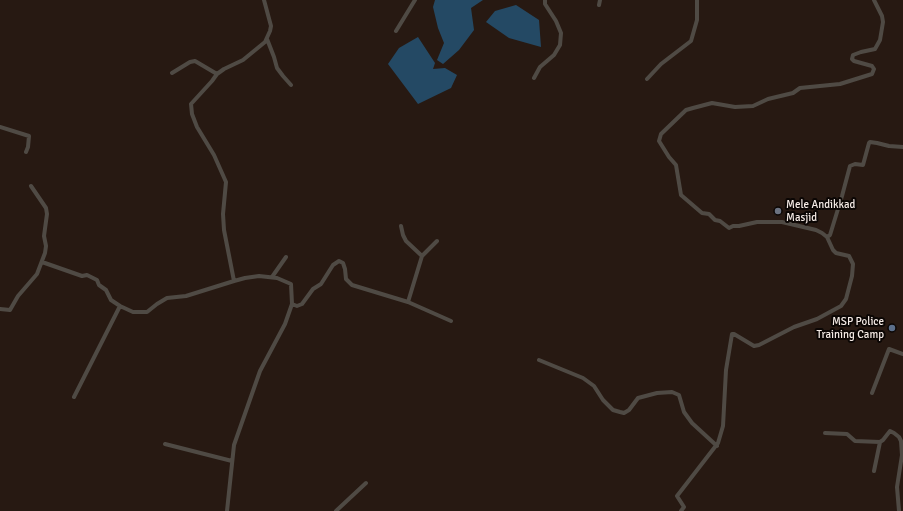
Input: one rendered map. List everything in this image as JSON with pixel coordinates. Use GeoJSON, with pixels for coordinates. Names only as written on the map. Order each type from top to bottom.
{"type":"FeatureCollection","features":[{"type":"Feature","properties":{"kind":"street"},"geometry":{"type":"LineString","coordinates":[[234,281],[224,230],[223,214],[226,182],[214,155],[192,114],[191,104],[217,74],[243,60],[265,42],[270,31],[270,26],[264,0]]}},
{"type":"Feature","properties":{"kind":"street"},"geometry":{"type":"LineString","coordinates":[[396,31],[415,0]]}},
{"type":"Feature","properties":{"kind":"street"},"geometry":{"type":"LineString","coordinates":[[534,78],[540,67],[554,55],[560,45],[561,33],[556,21],[545,4],[546,0]]}},
{"type":"Feature","properties":{"kind":"street"},"geometry":{"type":"LineString","coordinates":[[647,79],[661,64],[692,41],[697,20],[697,0]]}},
{"type":"Feature","properties":{"kind":"street"},"geometry":{"type":"LineString","coordinates":[[681,511],[684,507],[677,496],[717,446],[723,426],[726,370],[732,334],[754,346],[759,345],[794,327],[817,319],[841,306],[846,299],[852,276],[853,264],[848,256],[836,253],[827,237],[816,230],[782,222],[757,222],[729,228],[720,221],[715,220],[709,214],[702,213],[681,195],[676,165],[659,141],[661,134],[686,110],[693,108],[712,103],[735,106],[753,106],[768,99],[793,93],[800,88],[840,84],[872,74],[874,69],[872,66],[854,61],[852,59],[853,55],[875,49],[880,40],[883,22],[882,16],[874,0]]}},
{"type":"Feature","properties":{"kind":"street"},"geometry":{"type":"LineString","coordinates":[[267,39],[277,68],[291,85]]}},
{"type":"Feature","properties":{"kind":"street"},"geometry":{"type":"LineString","coordinates":[[172,73],[190,62],[195,62],[217,74]]}},
{"type":"Feature","properties":{"kind":"street"},"geometry":{"type":"LineString","coordinates":[[0,127],[29,136],[26,152]]}},
{"type":"Feature","properties":{"kind":"street"},"geometry":{"type":"LineString","coordinates":[[827,237],[830,235],[850,166],[855,164],[863,165],[870,142],[877,142],[888,146],[903,147]]}},
{"type":"Feature","properties":{"kind":"street"},"geometry":{"type":"LineString","coordinates":[[0,310],[10,310],[18,296],[37,274],[46,246],[44,236],[47,214],[46,208],[31,186]]}},
{"type":"Feature","properties":{"kind":"street"},"geometry":{"type":"LineString","coordinates":[[401,226],[406,241],[422,256]]}},
{"type":"Feature","properties":{"kind":"street"},"geometry":{"type":"LineString","coordinates":[[408,302],[422,256],[437,241]]}},
{"type":"Feature","properties":{"kind":"street"},"geometry":{"type":"LineString","coordinates":[[272,277],[286,257]]}},
{"type":"Feature","properties":{"kind":"street"},"geometry":{"type":"LineString","coordinates":[[42,262],[82,276],[87,275],[97,280],[99,285],[106,290],[111,300],[133,312],[146,312],[167,298],[186,296],[252,277],[272,277],[291,284],[292,304],[285,324],[260,371],[234,445],[227,511]]}},
{"type":"Feature","properties":{"kind":"street"},"geometry":{"type":"LineString","coordinates":[[292,304],[296,306],[302,304],[314,289],[321,284],[333,265],[339,262],[343,263],[346,279],[352,286],[408,302],[451,321]]}},
{"type":"Feature","properties":{"kind":"street"},"geometry":{"type":"LineString","coordinates":[[74,397],[120,306]]}},
{"type":"Feature","properties":{"kind":"street"},"geometry":{"type":"LineString","coordinates":[[872,393],[889,349],[903,354]]}},
{"type":"Feature","properties":{"kind":"street"},"geometry":{"type":"LineString","coordinates":[[539,360],[583,378],[594,386],[603,400],[613,410],[624,413],[629,410],[638,398],[657,393],[672,392],[679,395],[684,412],[688,418],[717,446]]}},
{"type":"Feature","properties":{"kind":"street"},"geometry":{"type":"LineString","coordinates":[[874,471],[880,442],[890,431],[899,437],[901,441],[902,456],[897,487],[899,511]]}},
{"type":"Feature","properties":{"kind":"street"},"geometry":{"type":"LineString","coordinates":[[825,433],[847,434],[855,441],[880,442]]}},
{"type":"Feature","properties":{"kind":"street"},"geometry":{"type":"LineString","coordinates":[[164,444],[232,461]]}},
{"type":"Feature","properties":{"kind":"street"},"geometry":{"type":"LineString","coordinates":[[336,511],[366,483]]}},
{"type":"Feature","properties":{"kind":"water"},"geometry":{"type":"Polygon","coordinates":[[[435,0],[483,0],[471,8],[474,30],[459,50],[443,64],[437,60],[444,43],[438,28],[433,7],[435,0]]]}},
{"type":"Feature","properties":{"kind":"water"},"geometry":{"type":"Polygon","coordinates":[[[516,5],[539,20],[541,47],[509,38],[486,22],[495,11],[516,5]]]}},
{"type":"Feature","properties":{"kind":"water"},"geometry":{"type":"Polygon","coordinates":[[[418,37],[435,63],[433,69],[445,68],[457,75],[451,88],[418,104],[388,64],[399,48],[418,37]]]}},
{"type":"Feature","properties":{"kind":"place","name":"Mele Andikkad Masjid"},"geometry":{"type":"Point","coordinates":[778,211]}},
{"type":"Feature","properties":{"kind":"place","name":"MSP Police Training Camp"},"geometry":{"type":"Point","coordinates":[892,328]}}]}
